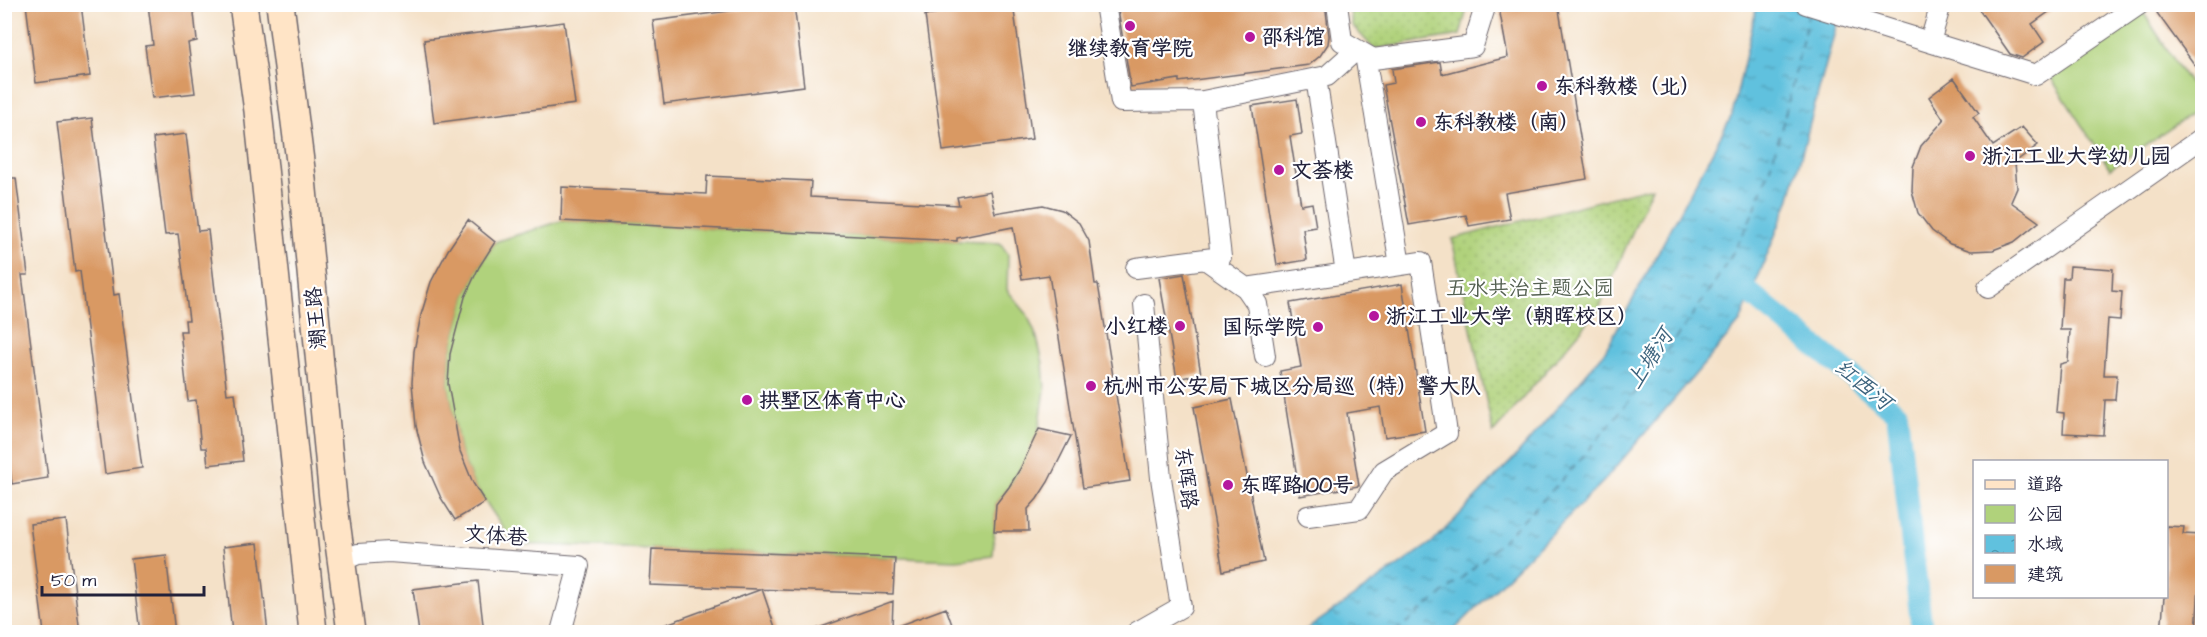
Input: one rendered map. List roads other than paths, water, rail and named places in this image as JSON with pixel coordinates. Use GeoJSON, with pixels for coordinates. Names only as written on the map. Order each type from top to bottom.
{"type":"FeatureCollection","features":[{"type":"Feature","properties":{"kind":"main road","name":"潮王路"},"geometry":{"type":"LineString","coordinates":[[243,4],[259,122],[313,633]]}},
{"type":"Feature","properties":{"kind":"main road","name":"潮王路"},"geometry":{"type":"LineString","coordinates":[[280,4],[301,169],[333,499],[351,633]]}},
{"type":"Feature","properties":{"kind":"street"},"geometry":{"type":"LineString","coordinates":[[1105,4],[1121,102],[1203,102],[1327,76],[1361,53]]}},
{"type":"Feature","properties":{"kind":"street"},"geometry":{"type":"LineString","coordinates":[[1337,4],[1342,42],[1373,59],[1473,46],[1486,4]]}},
{"type":"Feature","properties":{"kind":"street"},"geometry":{"type":"LineString","coordinates":[[1806,4],[2036,75],[2140,4]]}},
{"type":"Feature","properties":{"kind":"street"},"geometry":{"type":"LineString","coordinates":[[1930,42],[1941,4]]}},
{"type":"Feature","properties":{"kind":"street"},"geometry":{"type":"LineString","coordinates":[[1361,53],[1400,265]]}},
{"type":"Feature","properties":{"kind":"street"},"geometry":{"type":"LineString","coordinates":[[1316,78],[1346,273]]}},
{"type":"Feature","properties":{"kind":"street"},"geometry":{"type":"LineString","coordinates":[[1136,268],[1221,257],[1203,102]]}},
{"type":"Feature","properties":{"kind":"street"},"geometry":{"type":"LineString","coordinates":[[1988,288],[2202,138]]}},
{"type":"Feature","properties":{"kind":"street"},"geometry":{"type":"LineString","coordinates":[[1205,259],[1246,288],[1257,304],[1265,356]]}},
{"type":"Feature","properties":{"kind":"street"},"geometry":{"type":"LineString","coordinates":[[1246,288],[1421,262],[1447,433],[1384,471],[1359,509],[1308,516]]}},
{"type":"Feature","properties":{"kind":"street","name":"东晖路"},"geometry":{"type":"LineString","coordinates":[[1137,633],[1181,607],[1161,478],[1144,304]]}},
{"type":"Feature","properties":{"kind":"street","name":"文体巷"},"geometry":{"type":"LineString","coordinates":[[341,561],[358,554],[389,552],[579,566],[561,633]]}},
{"type":"Feature","properties":{"kind":"water","name":"上塘河"},"geometry":{"type":"Polygon","coordinates":[[[1757,5],[1842,5],[1789,201],[1740,322],[1604,481],[1452,632],[1303,632],[1434,541],[1515,457],[1604,353],[1732,115],[1757,5]]]}},
{"type":"Feature","properties":{"kind":"waterway","name":"红西河"},"geometry":{"type":"LineString","coordinates":[[1725,277],[1751,294],[1897,413],[1922,632]]}},
{"type":"Feature","properties":{"kind":"place","name":"继续教育学院"},"geometry":{"type":"Point","coordinates":[1130,26]}},
{"type":"Feature","properties":{"kind":"place","name":"邵科馆"},"geometry":{"type":"Point","coordinates":[1250,37]}},
{"type":"Feature","properties":{"kind":"place","name":"东科教楼（北）"},"geometry":{"type":"Point","coordinates":[1542,86]}},
{"type":"Feature","properties":{"kind":"place","name":"东科教楼（南）"},"geometry":{"type":"Point","coordinates":[1421,122]}},
{"type":"Feature","properties":{"kind":"place","name":"浙江工业大学幼儿园"},"geometry":{"type":"Point","coordinates":[1970,156]}},
{"type":"Feature","properties":{"kind":"place","name":"文荟楼"},"geometry":{"type":"Point","coordinates":[1279,170]}},
{"type":"Feature","properties":{"kind":"place","name":"浙江工业大学（朝晖校区）"},"geometry":{"type":"Point","coordinates":[1374,316]}},
{"type":"Feature","properties":{"kind":"place","name":"小红楼"},"geometry":{"type":"Point","coordinates":[1180,326]}},
{"type":"Feature","properties":{"kind":"place","name":"国际学院"},"geometry":{"type":"Point","coordinates":[1318,327]}},
{"type":"Feature","properties":{"kind":"place","name":"杭州市公安局下城区分局巡（特）警大队"},"geometry":{"type":"Point","coordinates":[1091,386]}},
{"type":"Feature","properties":{"kind":"place","name":"拱墅区体育中心"},"geometry":{"type":"Point","coordinates":[747,400]}},
{"type":"Feature","properties":{"kind":"place","name":"东晖路100号"},"geometry":{"type":"Point","coordinates":[1228,485]}},
{"type":"Feature","properties":{"kind":"park label","name":"五水共治主题公园"},"geometry":{"type":"Point","coordinates":[1530,288]}}]}
